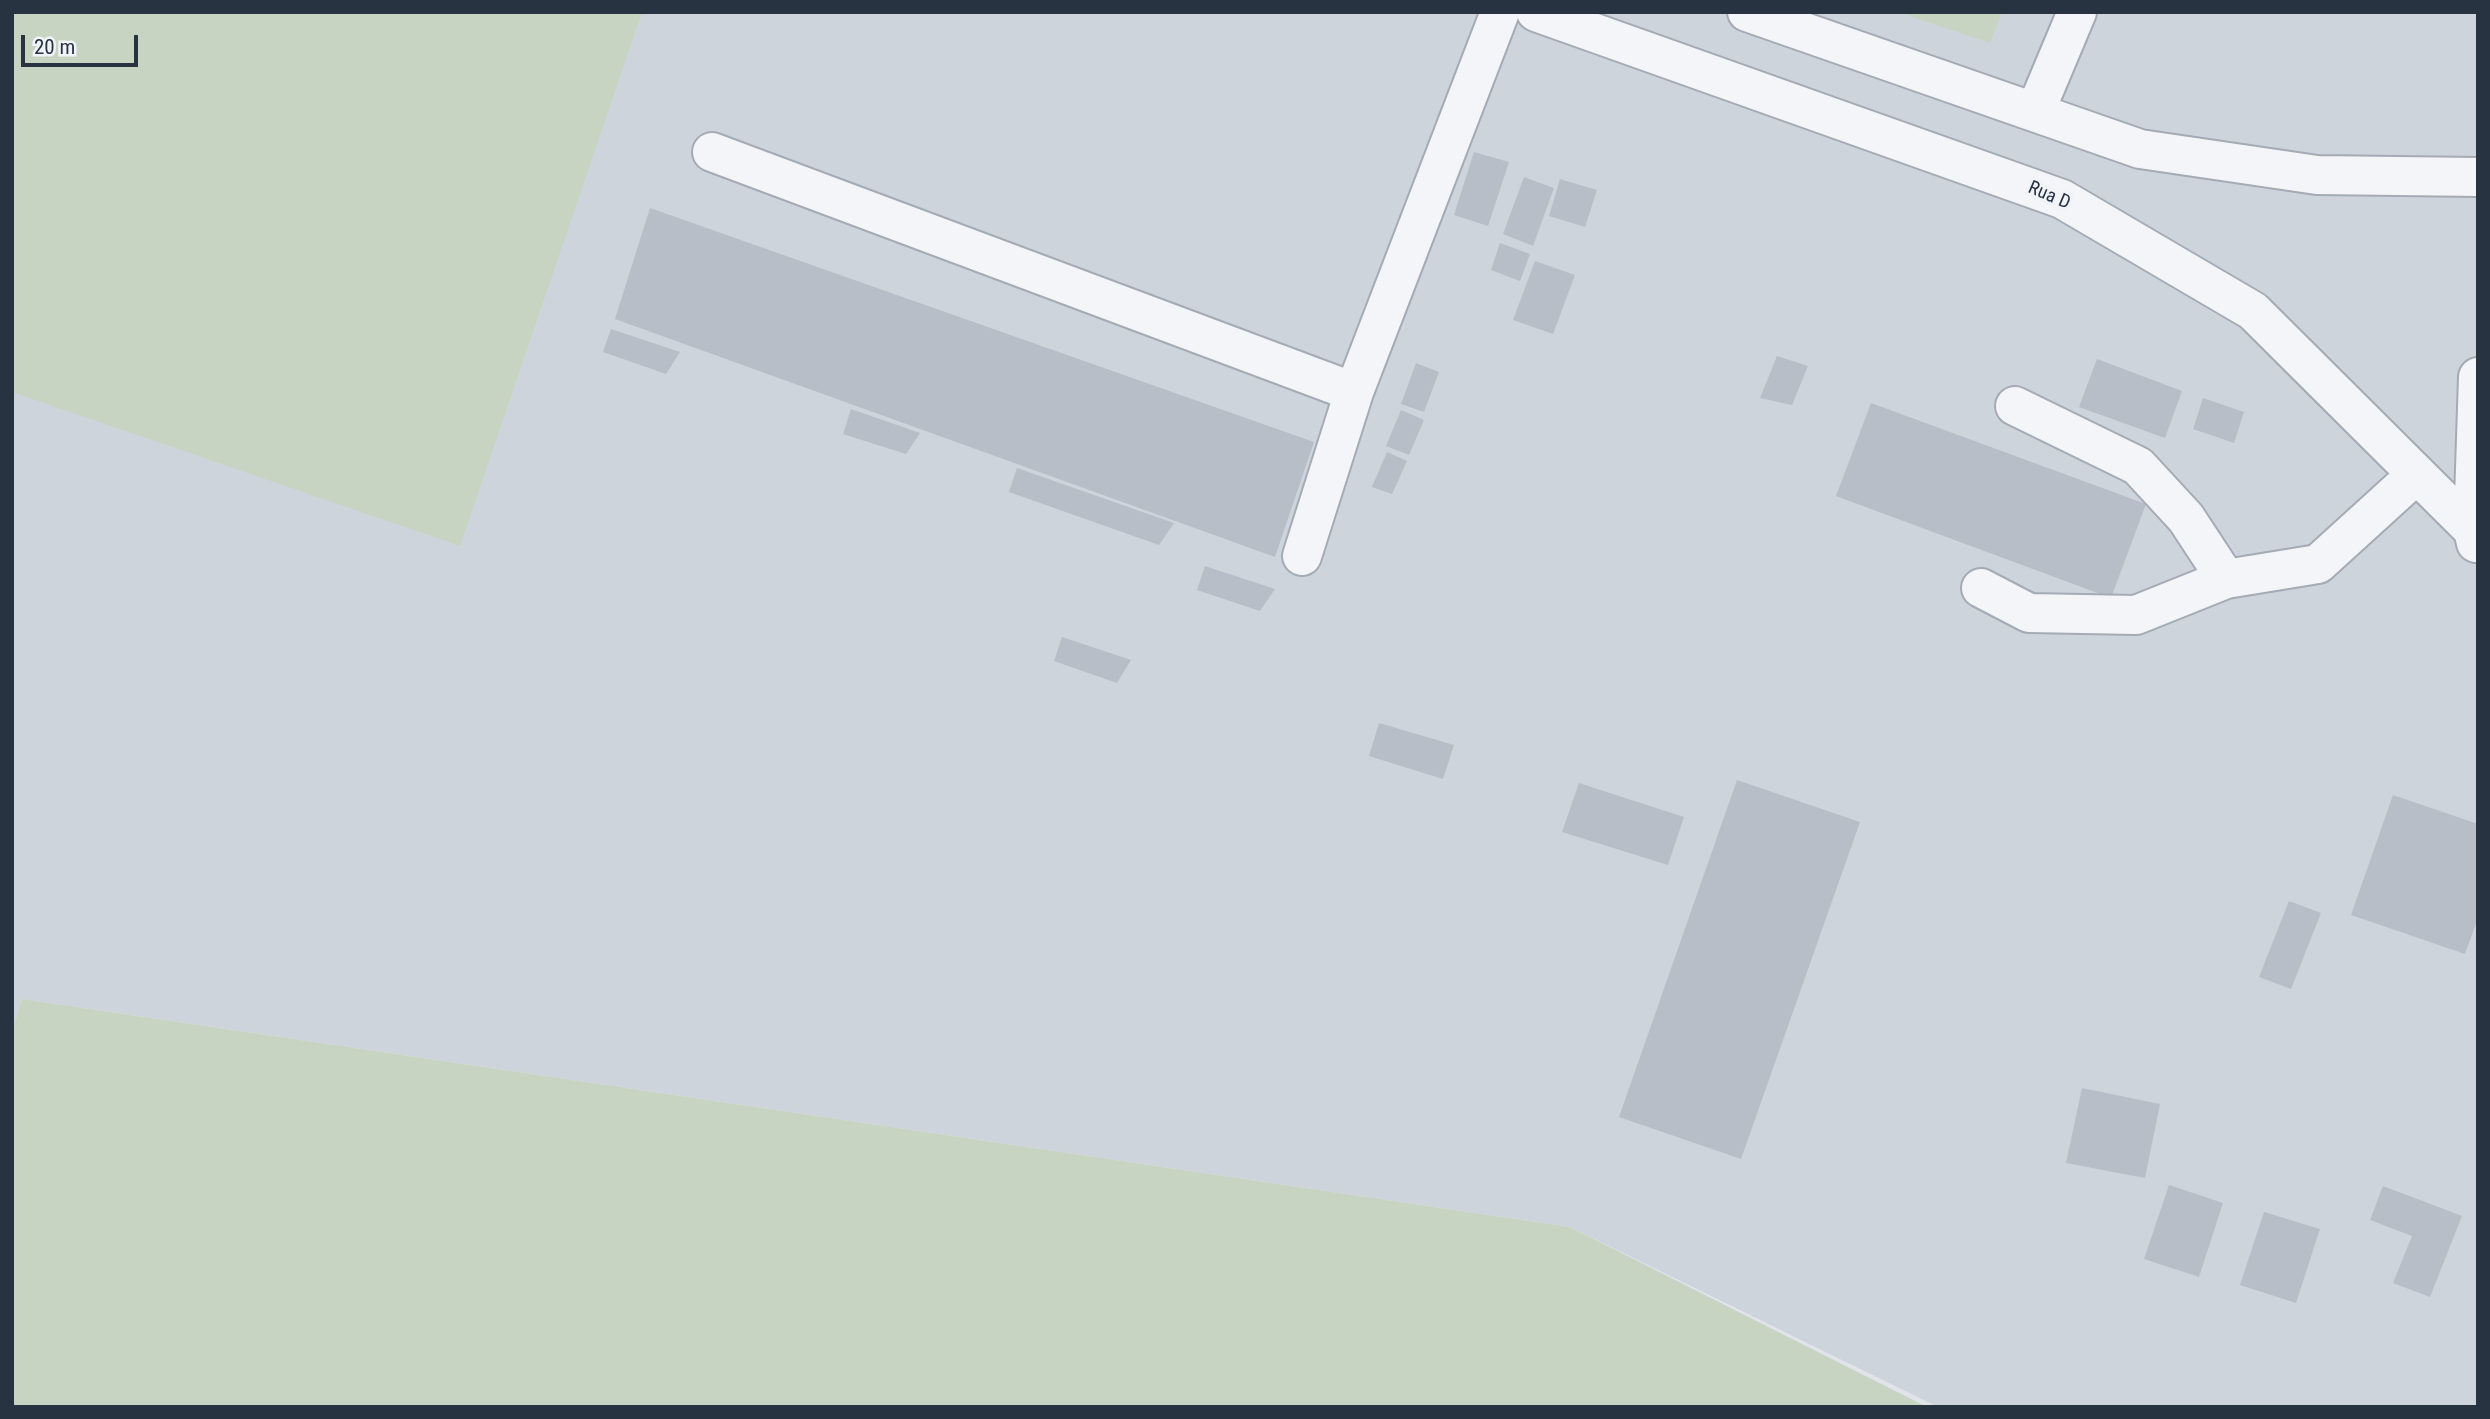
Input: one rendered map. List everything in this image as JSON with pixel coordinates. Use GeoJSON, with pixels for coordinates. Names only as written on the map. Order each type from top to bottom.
{"type":"FeatureCollection","features":[{"type":"Feature","properties":{"kind":"street"},"geometry":{"type":"LineString","coordinates":[[1302,556],[1354,392],[1500,12]]}},
{"type":"Feature","properties":{"kind":"street","name":"Rua D"},"geometry":{"type":"LineString","coordinates":[[1536,12],[2062,199],[2253,311],[2417,474],[2476,542]]}},
{"type":"Feature","properties":{"kind":"street"},"geometry":{"type":"LineString","coordinates":[[1747,12],[2140,149],[2304,173],[2478,177]]}},
{"type":"Feature","properties":{"kind":"street"},"geometry":{"type":"LineString","coordinates":[[2035,112],[2077,12]]}},
{"type":"Feature","properties":{"kind":"street"},"geometry":{"type":"LineString","coordinates":[[712,152],[1354,392]]}},
{"type":"Feature","properties":{"kind":"street"},"geometry":{"type":"LineString","coordinates":[[2476,542],[2478,377]]}},
{"type":"Feature","properties":{"kind":"street"},"geometry":{"type":"LineString","coordinates":[[2015,406],[2138,466],[2186,518],[2227,579]]}},
{"type":"Feature","properties":{"kind":"street"},"geometry":{"type":"LineString","coordinates":[[1981,588],[2029,614],[2136,615],[2227,579],[2318,564],[2417,474]]}},
{"type":"Feature","properties":{"kind":"shaded area"},"geometry":{"type":"Polygon","coordinates":[[[12,12],[2478,12],[2478,1407],[1938,1407],[1570,1227],[22,999],[12,1031],[12,12]]]}},
{"type":"Feature","properties":{"kind":"green space"},"geometry":{"type":"Polygon","coordinates":[[[12,12],[642,12],[460,546],[12,392],[12,12]]]}},
{"type":"Feature","properties":{"kind":"green space"},"geometry":{"type":"Polygon","coordinates":[[[1898,12],[2002,12],[1990,43],[1898,12]]]}},
{"type":"Feature","properties":{"kind":"green space"},"geometry":{"type":"Polygon","coordinates":[[[22,999],[1570,1227],[1927,1407],[12,1407],[12,1031],[22,999]]]}},
{"type":"Feature","properties":{"kind":"building"},"geometry":{"type":"Polygon","coordinates":[[[1474,152],[1509,162],[1488,226],[1454,215],[1474,152]]]}},
{"type":"Feature","properties":{"kind":"building"},"geometry":{"type":"Polygon","coordinates":[[[1524,177],[1554,188],[1533,246],[1503,234],[1524,177]]]}},
{"type":"Feature","properties":{"kind":"building"},"geometry":{"type":"Polygon","coordinates":[[[1560,179],[1597,190],[1585,227],[1549,216],[1560,179]]]}},
{"type":"Feature","properties":{"kind":"building"},"geometry":{"type":"Polygon","coordinates":[[[650,208],[1314,442],[1275,557],[615,319],[650,208]]]}},
{"type":"Feature","properties":{"kind":"building"},"geometry":{"type":"Polygon","coordinates":[[[1500,243],[1530,254],[1520,281],[1491,270],[1500,243]]]}},
{"type":"Feature","properties":{"kind":"building"},"geometry":{"type":"Polygon","coordinates":[[[1535,261],[1575,275],[1553,334],[1513,320],[1535,261]]]}},
{"type":"Feature","properties":{"kind":"building"},"geometry":{"type":"Polygon","coordinates":[[[611,329],[680,352],[666,374],[603,352],[611,329]]]}},
{"type":"Feature","properties":{"kind":"building"},"geometry":{"type":"Polygon","coordinates":[[[1777,356],[1808,366],[1792,405],[1760,398],[1777,356]]]}},
{"type":"Feature","properties":{"kind":"building"},"geometry":{"type":"Polygon","coordinates":[[[2097,359],[2182,391],[2165,438],[2079,407],[2097,359]]]}},
{"type":"Feature","properties":{"kind":"building"},"geometry":{"type":"Polygon","coordinates":[[[1416,363],[1439,372],[1424,412],[1401,404],[1416,363]]]}},
{"type":"Feature","properties":{"kind":"building"},"geometry":{"type":"Polygon","coordinates":[[[2203,398],[2244,412],[2234,443],[2193,429],[2203,398]]]}},
{"type":"Feature","properties":{"kind":"building"},"geometry":{"type":"Polygon","coordinates":[[[1871,403],[2146,504],[2111,598],[1836,496],[1871,403]]]}},
{"type":"Feature","properties":{"kind":"building"},"geometry":{"type":"Polygon","coordinates":[[[851,409],[920,433],[906,454],[843,434],[851,409]]]}},
{"type":"Feature","properties":{"kind":"building"},"geometry":{"type":"Polygon","coordinates":[[[1401,410],[1424,420],[1409,455],[1386,446],[1401,410]]]}},
{"type":"Feature","properties":{"kind":"building"},"geometry":{"type":"Polygon","coordinates":[[[1387,452],[1407,461],[1392,494],[1372,487],[1387,452]]]}},
{"type":"Feature","properties":{"kind":"building"},"geometry":{"type":"Polygon","coordinates":[[[1017,468],[1174,523],[1159,545],[1009,492],[1017,468]]]}},
{"type":"Feature","properties":{"kind":"building"},"geometry":{"type":"Polygon","coordinates":[[[1205,566],[1275,589],[1260,611],[1197,590],[1205,566]]]}},
{"type":"Feature","properties":{"kind":"building"},"geometry":{"type":"Polygon","coordinates":[[[1062,637],[1131,660],[1117,683],[1054,661],[1062,637]]]}},
{"type":"Feature","properties":{"kind":"building"},"geometry":{"type":"Polygon","coordinates":[[[1379,723],[1454,745],[1443,779],[1369,756],[1379,723]]]}},
{"type":"Feature","properties":{"kind":"building"},"geometry":{"type":"Polygon","coordinates":[[[1737,780],[1860,822],[1741,1159],[1619,1117],[1737,780]]]}},
{"type":"Feature","properties":{"kind":"building"},"geometry":{"type":"Polygon","coordinates":[[[1579,783],[1684,817],[1668,865],[1562,832],[1579,783]]]}},
{"type":"Feature","properties":{"kind":"building"},"geometry":{"type":"Polygon","coordinates":[[[2393,795],[2478,824],[2478,918],[2465,954],[2351,915],[2393,795]]]}},
{"type":"Feature","properties":{"kind":"building"},"geometry":{"type":"Polygon","coordinates":[[[2289,901],[2321,913],[2291,989],[2259,977],[2289,901]]]}},
{"type":"Feature","properties":{"kind":"building"},"geometry":{"type":"Polygon","coordinates":[[[2082,1088],[2160,1104],[2145,1178],[2066,1163],[2082,1088]]]}},
{"type":"Feature","properties":{"kind":"building"},"geometry":{"type":"Polygon","coordinates":[[[2169,1185],[2223,1203],[2199,1277],[2144,1259],[2169,1185]]]}},
{"type":"Feature","properties":{"kind":"building"},"geometry":{"type":"Polygon","coordinates":[[[2383,1186],[2462,1216],[2430,1297],[2393,1283],[2412,1236],[2370,1220],[2383,1186]]]}},
{"type":"Feature","properties":{"kind":"building"},"geometry":{"type":"Polygon","coordinates":[[[2264,1212],[2320,1229],[2296,1303],[2240,1285],[2264,1212]]]}}]}
